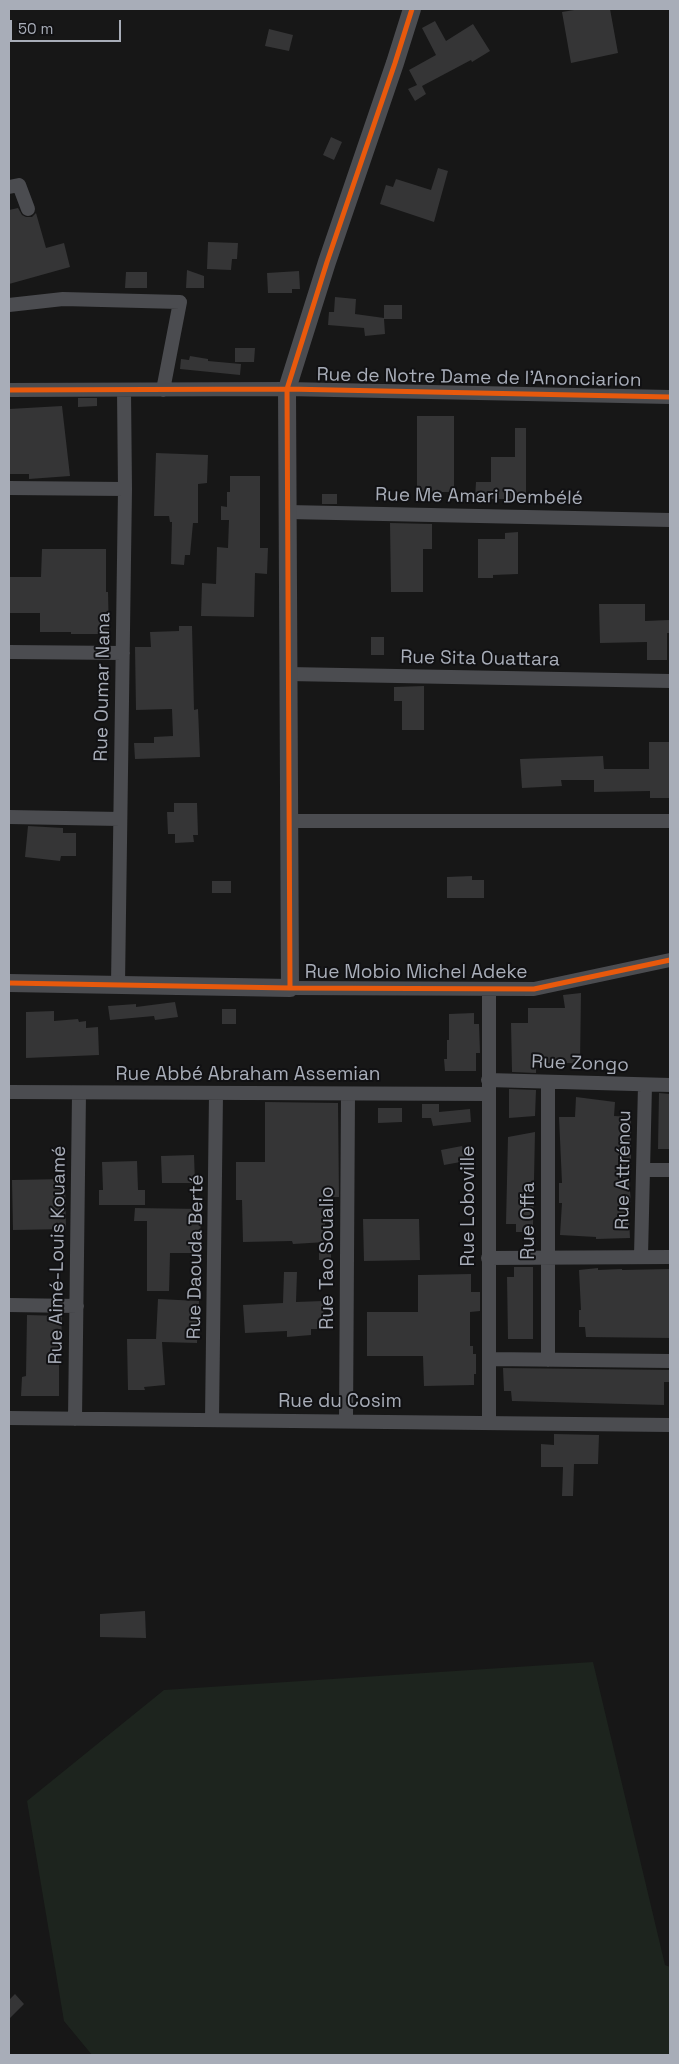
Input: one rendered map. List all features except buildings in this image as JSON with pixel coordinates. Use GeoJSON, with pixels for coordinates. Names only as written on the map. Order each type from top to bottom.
{"type":"FeatureCollection","features":[{"type":"Feature","properties":{"kind":"street"},"geometry":{"type":"LineString","coordinates":[[290,988],[287,389],[327,262],[412,9]]}},
{"type":"Feature","properties":{"kind":"street"},"geometry":{"type":"LineString","coordinates":[[9,187],[19,186],[28,209]]}},
{"type":"Feature","properties":{"kind":"street"},"geometry":{"type":"LineString","coordinates":[[9,305],[63,299],[180,302],[163,390]]}},
{"type":"Feature","properties":{"kind":"street","name":"Rue de Notre Dame de l'Anonciarion"},"geometry":{"type":"LineString","coordinates":[[9,390],[287,389],[670,397]]}},
{"type":"Feature","properties":{"kind":"street","name":"Rue Oumar Nana"},"geometry":{"type":"LineString","coordinates":[[118,984],[125,489],[124,391]]}},
{"type":"Feature","properties":{"kind":"street"},"geometry":{"type":"LineString","coordinates":[[9,488],[125,489]]}},
{"type":"Feature","properties":{"kind":"street","name":"Rue Me Amari Dembélé"},"geometry":{"type":"LineString","coordinates":[[288,512],[670,520]]}},
{"type":"Feature","properties":{"kind":"street"},"geometry":{"type":"LineString","coordinates":[[9,652],[123,653]]}},
{"type":"Feature","properties":{"kind":"street","name":"Rue Sita Ouattara"},"geometry":{"type":"LineString","coordinates":[[288,674],[670,681]]}},
{"type":"Feature","properties":{"kind":"street"},"geometry":{"type":"LineString","coordinates":[[9,817],[120,819]]}},
{"type":"Feature","properties":{"kind":"street"},"geometry":{"type":"LineString","coordinates":[[289,821],[670,821]]}},
{"type":"Feature","properties":{"kind":"street","name":"Rue Mobio Michel Adeke"},"geometry":{"type":"LineString","coordinates":[[9,983],[290,988],[534,989],[670,960]]}},
{"type":"Feature","properties":{"kind":"street","name":"Rue Loboville"},"geometry":{"type":"LineString","coordinates":[[489,990],[489,1422]]}},
{"type":"Feature","properties":{"kind":"street","name":"Rue Zongo"},"geometry":{"type":"LineString","coordinates":[[488,1087],[548,1083],[670,1086]]}},
{"type":"Feature","properties":{"kind":"street","name":"Rue Offa"},"geometry":{"type":"LineString","coordinates":[[548,1083],[548,1360]]}},
{"type":"Feature","properties":{"kind":"street","name":"Rue Attrénou"},"geometry":{"type":"LineString","coordinates":[[641,1256],[645,1085]]}},
{"type":"Feature","properties":{"kind":"street","name":"Rue Abbé Abraham Assemian"},"geometry":{"type":"LineString","coordinates":[[9,1092],[348,1095],[488,1087]]}},
{"type":"Feature","properties":{"kind":"street","name":"Rue Aimé-Louis Kouamé"},"geometry":{"type":"LineString","coordinates":[[76,1419],[79,1092]]}},
{"type":"Feature","properties":{"kind":"street","name":"Rue Daouda Berté"},"geometry":{"type":"LineString","coordinates":[[212,1420],[216,1094]]}},
{"type":"Feature","properties":{"kind":"street","name":"Rue Tao Soualio"},"geometry":{"type":"LineString","coordinates":[[346,1421],[348,1095]]}},
{"type":"Feature","properties":{"kind":"street"},"geometry":{"type":"LineString","coordinates":[[644,1170],[670,1170]]}},
{"type":"Feature","properties":{"kind":"street"},"geometry":{"type":"LineString","coordinates":[[488,1258],[670,1257]]}},
{"type":"Feature","properties":{"kind":"street"},"geometry":{"type":"LineString","coordinates":[[9,1305],[76,1306]]}},
{"type":"Feature","properties":{"kind":"street"},"geometry":{"type":"LineString","coordinates":[[489,1359],[670,1361]]}},
{"type":"Feature","properties":{"kind":"street","name":"Rue du Cosim"},"geometry":{"type":"LineString","coordinates":[[9,1418],[670,1425]]}},
{"type":"Feature","properties":{"kind":"shaded area"},"geometry":{"type":"Polygon","coordinates":[[[593,1662],[665,1965],[670,1967],[670,2055],[92,2055],[64,2021],[27,1801],[164,1690],[593,1662]]]}},
{"type":"Feature","properties":{"kind":"cycle path"},"geometry":{"type":"LineString","coordinates":[[290,988],[287,389],[327,262],[412,9]]}},
{"type":"Feature","properties":{"kind":"cycle path"},"geometry":{"type":"LineString","coordinates":[[9,390],[287,389],[670,397]]}},
{"type":"Feature","properties":{"kind":"cycle path"},"geometry":{"type":"LineString","coordinates":[[9,983],[290,988],[534,989],[670,960]]}}]}
